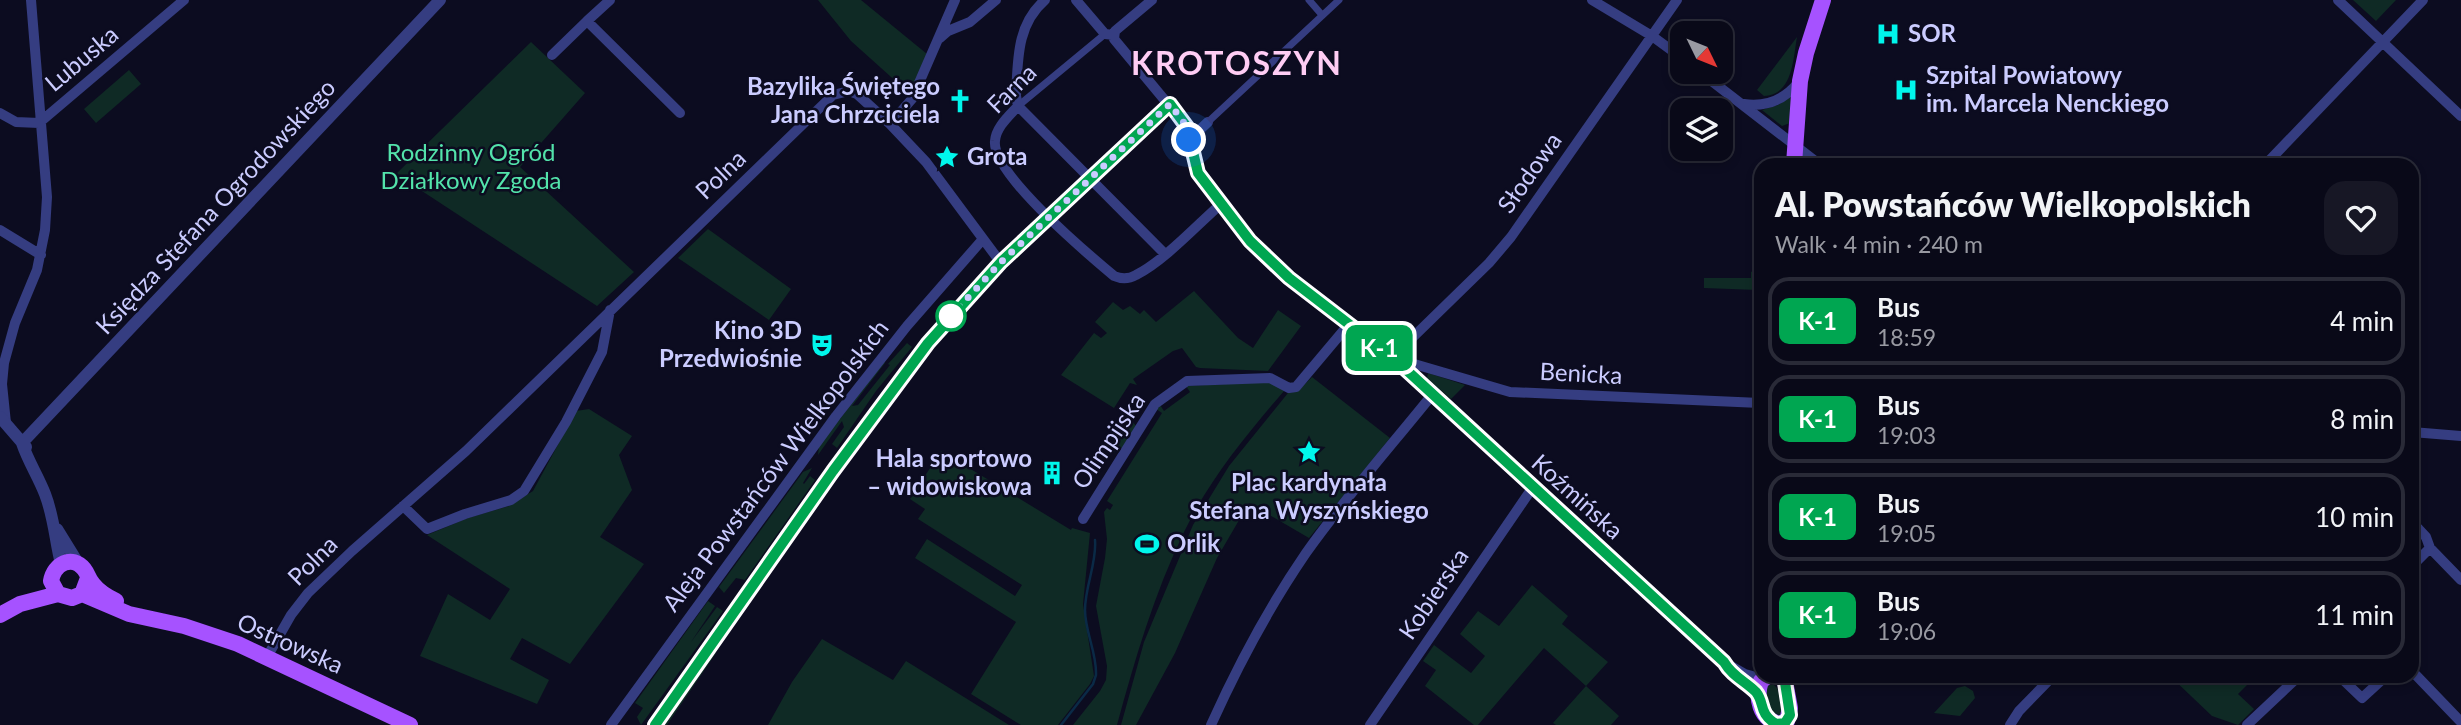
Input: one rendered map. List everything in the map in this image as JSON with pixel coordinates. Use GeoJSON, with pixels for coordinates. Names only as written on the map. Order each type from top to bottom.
{"type":"FeatureCollection","features":[{"type":"Feature","properties":{"kind":"main road"},"geometry":{"type":"LineString","coordinates":[[1795,158],[1800,81],[1823,0]]}},
{"type":"Feature","properties":{"kind":"main road"},"geometry":{"type":"LineString","coordinates":[[65,562],[78,563],[88,578],[82,594],[72,598],[55,588],[54,570],[65,562]]}},
{"type":"Feature","properties":{"kind":"main road","name":"Ostrowska"},"geometry":{"type":"LineString","coordinates":[[88,578],[108,597],[146,617]]}},
{"type":"Feature","properties":{"kind":"main road"},"geometry":{"type":"LineString","coordinates":[[0,615],[55,588]]}},
{"type":"Feature","properties":{"kind":"main road","name":"Ostrowska"},"geometry":{"type":"LineString","coordinates":[[82,594],[113,608],[219,637],[410,725]]}},
{"type":"Feature","properties":{"kind":"main road"},"geometry":{"type":"LineString","coordinates":[[1771,683],[1761,707],[1776,723],[1789,719],[1790,708]]}},
{"type":"Feature","properties":{"kind":"main road"},"geometry":{"type":"LineString","coordinates":[[1774,683],[1801,725]]}},
{"type":"Feature","properties":{"kind":"street"},"geometry":{"type":"LineString","coordinates":[[31,0],[47,197],[41,255],[12,330],[4,363],[3,420],[22,443],[28,463],[44,491],[55,526],[61,564]]}},
{"type":"Feature","properties":{"kind":"street","name":"Lubuska"},"geometry":{"type":"LineString","coordinates":[[39,123],[184,0]]}},
{"type":"Feature","properties":{"kind":"street","name":"Księdza Stefana Ogrodowskiego"},"geometry":{"type":"LineString","coordinates":[[22,443],[440,0]]}},
{"type":"Feature","properties":{"kind":"street"},"geometry":{"type":"LineString","coordinates":[[552,55],[610,0]]}},
{"type":"Feature","properties":{"kind":"street"},"geometry":{"type":"LineString","coordinates":[[890,124],[912,99],[955,0]]}},
{"type":"Feature","properties":{"kind":"street"},"geometry":{"type":"LineString","coordinates":[[940,38],[948,31],[970,22],[996,0]]}},
{"type":"Feature","properties":{"kind":"street"},"geometry":{"type":"LineString","coordinates":[[1045,0],[1031,14],[1022,34],[1016,96],[1018,106],[1165,254],[1222,203]]}},
{"type":"Feature","properties":{"kind":"street","name":"Koźmińska"},"geometry":{"type":"LineString","coordinates":[[1076,0],[1170,104],[1187,127],[1198,173],[1250,241],[1273,265],[1399,360],[1432,394],[1724,662],[1754,676]]}},
{"type":"Feature","properties":{"kind":"street"},"geometry":{"type":"LineString","coordinates":[[1109,34],[1152,0]]}},
{"type":"Feature","properties":{"kind":"street"},"geometry":{"type":"LineString","coordinates":[[1309,0],[1322,15]]}},
{"type":"Feature","properties":{"kind":"street"},"geometry":{"type":"LineString","coordinates":[[1189,140],[1339,0]]}},
{"type":"Feature","properties":{"kind":"street"},"geometry":{"type":"LineString","coordinates":[[1592,0],[1670,49]]}},
{"type":"Feature","properties":{"kind":"street","name":"Słodowa"},"geometry":{"type":"LineString","coordinates":[[1399,360],[1409,341],[1489,263],[1511,237],[1677,0]]}},
{"type":"Feature","properties":{"kind":"street"},"geometry":{"type":"LineString","coordinates":[[2338,0],[2461,116]]}},
{"type":"Feature","properties":{"kind":"street"},"geometry":{"type":"LineString","coordinates":[[2272,158],[2423,0]]}},
{"type":"Feature","properties":{"kind":"street"},"geometry":{"type":"LineString","coordinates":[[587,21],[680,113]]}},
{"type":"Feature","properties":{"kind":"street","name":"Farna"},"geometry":{"type":"LineString","coordinates":[[1109,34],[1018,106],[998,132],[995,151],[1003,165],[1049,219],[1114,276],[1121,279],[1135,276],[1165,254]]}},
{"type":"Feature","properties":{"kind":"street"},"geometry":{"type":"LineString","coordinates":[[1743,104],[1761,105],[1777,101],[1788,95],[1800,81]]}},
{"type":"Feature","properties":{"kind":"street"},"geometry":{"type":"LineString","coordinates":[[1716,84],[1812,158]]}},
{"type":"Feature","properties":{"kind":"street","name":"Polna"},"geometry":{"type":"LineString","coordinates":[[267,657],[291,615],[309,593],[466,451],[833,95],[849,91],[857,94],[890,124],[926,162],[1001,262]]}},
{"type":"Feature","properties":{"kind":"street","name":"Aleja Powstańców Wielkopolskich"},"geometry":{"type":"LineString","coordinates":[[655,725],[886,398],[928,343],[1001,262],[1170,104]]}},
{"type":"Feature","properties":{"kind":"street"},"geometry":{"type":"LineString","coordinates":[[0,113],[16,122],[39,123]]}},
{"type":"Feature","properties":{"kind":"street"},"geometry":{"type":"LineString","coordinates":[[0,230],[41,255]]}},
{"type":"Feature","properties":{"kind":"street","name":"Aleja Powstańców Wielkopolskich"},"geometry":{"type":"LineString","coordinates":[[611,725],[835,416],[907,326],[983,239]]}},
{"type":"Feature","properties":{"kind":"street"},"geometry":{"type":"LineString","coordinates":[[403,506],[427,529],[510,500],[524,491],[566,422],[602,352],[610,310]]}},
{"type":"Feature","properties":{"kind":"street","name":"Olimpijska"},"geometry":{"type":"LineString","coordinates":[[1083,519],[1157,402],[1192,380],[1209,382],[1268,378],[1289,388],[1296,387],[1346,322]]}},
{"type":"Feature","properties":{"kind":"street","name":"Benicka"},"geometry":{"type":"LineString","coordinates":[[1399,360],[1510,392],[1754,403]]}},
{"type":"Feature","properties":{"kind":"street"},"geometry":{"type":"LineString","coordinates":[[1211,725],[1233,676],[1306,554],[1432,394]]}},
{"type":"Feature","properties":{"kind":"street"},"geometry":{"type":"LineString","coordinates":[[2419,433],[2461,436]]}},
{"type":"Feature","properties":{"kind":"street","name":"Kobierska"},"geometry":{"type":"LineString","coordinates":[[1370,725],[1533,487]]}},
{"type":"Feature","properties":{"kind":"street"},"geometry":{"type":"LineString","coordinates":[[55,526],[78,563]]}},
{"type":"Feature","properties":{"kind":"street"},"geometry":{"type":"LineString","coordinates":[[2419,530],[2426,537],[2430,548],[2461,580]]}},
{"type":"Feature","properties":{"kind":"street"},"geometry":{"type":"LineString","coordinates":[[2419,559],[2430,548]]}},
{"type":"Feature","properties":{"kind":"street","name":"Koźmińska"},"geometry":{"type":"LineString","coordinates":[[1724,662],[1729,672],[1754,677]]}},
{"type":"Feature","properties":{"kind":"street"},"geometry":{"type":"LineString","coordinates":[[2419,678],[2461,722]]}},
{"type":"Feature","properties":{"kind":"street"},"geometry":{"type":"LineString","coordinates":[[2010,725],[2019,711],[2046,683]]}},
{"type":"Feature","properties":{"kind":"street"},"geometry":{"type":"LineString","coordinates":[[2247,725],[2292,683]]}},
{"type":"Feature","properties":{"kind":"street"},"geometry":{"type":"LineString","coordinates":[[2346,683],[2362,698],[2378,683]]}},
{"type":"Feature","properties":{"kind":"green space"},"geometry":{"type":"Polygon","coordinates":[[[818,0],[861,0],[927,54],[910,94],[851,41],[818,0]]]}},
{"type":"Feature","properties":{"kind":"green space"},"geometry":{"type":"Polygon","coordinates":[[[2353,0],[2396,0],[2376,21],[2353,0]]]}},
{"type":"Feature","properties":{"kind":"green space"},"geometry":{"type":"Polygon","coordinates":[[[1797,37],[1786,83],[1774,94],[1764,96],[1757,90],[1797,37]]]}},
{"type":"Feature","properties":{"kind":"green space","name":"Rodzinny Ogród Działkowy Zgoda"},"geometry":{"type":"Polygon","coordinates":[[[531,42],[585,93],[520,167],[634,272],[597,306],[396,174],[531,42]]]}},
{"type":"Feature","properties":{"kind":"green space"},"geometry":{"type":"Polygon","coordinates":[[[129,70],[141,84],[96,123],[84,109],[129,70]]]}},
{"type":"Feature","properties":{"kind":"green space"},"geometry":{"type":"Polygon","coordinates":[[[1791,97],[1790,123],[1782,126],[1762,110],[1778,105],[1791,97]]]}},
{"type":"Feature","properties":{"kind":"green space"},"geometry":{"type":"Polygon","coordinates":[[[708,229],[791,289],[769,320],[678,258],[708,229]]]}},
{"type":"Feature","properties":{"kind":"green space"},"geometry":{"type":"Polygon","coordinates":[[[1754,270],[1754,290],[1704,288],[1704,278],[1751,278],[1751,272],[1754,270]]]}},
{"type":"Feature","properties":{"kind":"green space"},"geometry":{"type":"Polygon","coordinates":[[[1194,291],[1238,338],[1253,348],[1278,310],[1301,326],[1268,371],[1200,368],[1196,367],[1182,348],[1173,351],[1133,379],[1137,385],[1130,383],[1114,408],[1061,375],[1094,333],[1101,338],[1107,333],[1095,322],[1113,302],[1123,310],[1130,306],[1140,314],[1144,310],[1156,322],[1194,291]]]}},
{"type":"Feature","properties":{"kind":"green space"},"geometry":{"type":"Polygon","coordinates":[[[907,343],[912,347],[876,391],[837,448],[832,444],[844,427],[842,421],[818,455],[819,446],[884,362],[852,406],[858,405],[907,343]]]}},
{"type":"Feature","properties":{"kind":"green space"},"geometry":{"type":"Polygon","coordinates":[[[1428,373],[1465,385],[1451,399],[1427,378],[1428,373]]]}},
{"type":"Feature","properties":{"kind":"green space","name":"Plac kardynała Stefana Wyszyńskiego"},"geometry":{"type":"Polygon","coordinates":[[[1312,377],[1390,438],[1309,538],[1249,503],[1217,558],[1175,653],[1136,725],[1121,725],[1144,642],[1193,525],[1229,466],[1288,393],[1298,391],[1312,377]]]}},
{"type":"Feature","properties":{"kind":"green space"},"geometry":{"type":"Polygon","coordinates":[[[1266,382],[1284,391],[1217,476],[1184,532],[1146,627],[1117,725],[1073,725],[1106,680],[1107,666],[1096,606],[1107,539],[1104,512],[1107,508],[1110,510],[1113,505],[1107,501],[1162,413],[1156,409],[1160,405],[1164,411],[1190,392],[1186,386],[1266,382]]]}},
{"type":"Feature","properties":{"kind":"green space"},"geometry":{"type":"Polygon","coordinates":[[[589,409],[632,436],[619,455],[632,490],[600,537],[644,564],[570,664],[522,638],[510,659],[549,680],[537,704],[420,656],[448,594],[490,620],[510,589],[427,535],[468,518],[509,506],[533,491],[576,411],[589,409]]]}},
{"type":"Feature","properties":{"kind":"green space"},"geometry":{"type":"Polygon","coordinates":[[[1129,417],[1136,426],[1128,441],[1121,449],[1113,453],[1107,452],[1129,417]]]}},
{"type":"Feature","properties":{"kind":"green space"},"geometry":{"type":"Polygon","coordinates":[[[941,451],[1071,530],[1072,528],[1090,533],[1083,604],[1094,676],[1058,725],[1021,725],[971,694],[1016,622],[915,558],[927,539],[1015,596],[1022,585],[918,519],[925,509],[910,499],[941,451]]]}},
{"type":"Feature","properties":{"kind":"green space"},"geometry":{"type":"Polygon","coordinates":[[[812,468],[803,483],[810,476],[815,480],[745,580],[736,578],[724,593],[719,587],[803,472],[812,468]]]}},
{"type":"Feature","properties":{"kind":"green space"},"geometry":{"type":"Polygon","coordinates":[[[1532,585],[1568,616],[1562,624],[1608,662],[1586,686],[1544,648],[1478,725],[1474,725],[1425,686],[1436,670],[1423,661],[1434,645],[1471,673],[1485,656],[1460,634],[1478,611],[1499,626],[1532,585]]]}},
{"type":"Feature","properties":{"kind":"green space"},"geometry":{"type":"Polygon","coordinates":[[[708,601],[715,606],[691,642],[717,607],[723,611],[641,725],[637,717],[643,708],[635,703],[708,601]]]}},
{"type":"Feature","properties":{"kind":"green space"},"geometry":{"type":"Polygon","coordinates":[[[822,639],[893,680],[906,661],[1009,725],[768,725],[792,682],[822,639]]]}},
{"type":"Feature","properties":{"kind":"green space"},"geometry":{"type":"Polygon","coordinates":[[[711,652],[716,653],[667,725],[662,725],[711,652]]]}},
{"type":"Feature","properties":{"kind":"green space"},"geometry":{"type":"Polygon","coordinates":[[[2177,683],[2249,683],[2238,694],[2254,709],[2238,725],[2212,716],[2177,683]]]}},
{"type":"Feature","properties":{"kind":"green space"},"geometry":{"type":"Polygon","coordinates":[[[1768,685],[1774,685],[1780,696],[1779,717],[1765,699],[1768,685]]]}},
{"type":"Feature","properties":{"kind":"green space"},"geometry":{"type":"Polygon","coordinates":[[[1586,686],[1619,716],[1611,725],[1553,723],[1586,686]]]}},
{"type":"Feature","properties":{"kind":"green space"},"geometry":{"type":"Polygon","coordinates":[[[1965,686],[1973,691],[1975,698],[1960,716],[1934,713],[1957,688],[1965,686]]]}},
{"type":"Feature","properties":{"kind":"waterway"},"geometry":{"type":"LineString","coordinates":[[1061,725],[1093,684],[1096,675],[1085,610],[1095,540]]}},
{"type":"Feature","properties":{"kind":"bus line","name":"K-1"},"geometry":{"type":"LineString","coordinates":[[655,725],[833,471],[928,343],[1001,262],[1170,104],[1187,127],[1198,173],[1250,241],[1273,265],[1393,358],[1396,365],[1401,365],[1724,662],[1729,672],[1758,694],[1762,710],[1776,724],[1785,723],[1790,715],[1786,683]]}},
{"type":"Feature","properties":{"kind":"place","name":"SOR"},"geometry":{"type":"Point","coordinates":[1888,34]}},
{"type":"Feature","properties":{"kind":"place","name":"Szpital Powiatowy im. Marcela Nenckiego"},"geometry":{"type":"Point","coordinates":[1906,90]}},
{"type":"Feature","properties":{"kind":"place","name":"Bazylika Świętego Jana Chrzciciela"},"geometry":{"type":"Point","coordinates":[960,101]}},
{"type":"Feature","properties":{"kind":"place","name":"Grota"},"geometry":{"type":"Point","coordinates":[947,157]}},
{"type":"Feature","properties":{"kind":"place","name":"Kino 3D Przedwiośnie"},"geometry":{"type":"Point","coordinates":[822,345]}},
{"type":"Feature","properties":{"kind":"place","name":"Plac kardynała Stefana Wyszyńskiego"},"geometry":{"type":"Point","coordinates":[1309,452]}},
{"type":"Feature","properties":{"kind":"place","name":"Hala sportowo – widowiskowa"},"geometry":{"type":"Point","coordinates":[1052,473]}},
{"type":"Feature","properties":{"kind":"place","name":"Orlik"},"geometry":{"type":"Point","coordinates":[1147,544]}},
{"type":"Feature","properties":{"kind":"district","name":"KROTOSZYN"},"geometry":{"type":"Point","coordinates":[1237,64]}},
{"type":"Feature","properties":{"kind":"route"},"geometry":{"type":"LineString","coordinates":[[951,316],[1001,262],[1170,104],[1187,127],[1189,140]]}}]}
